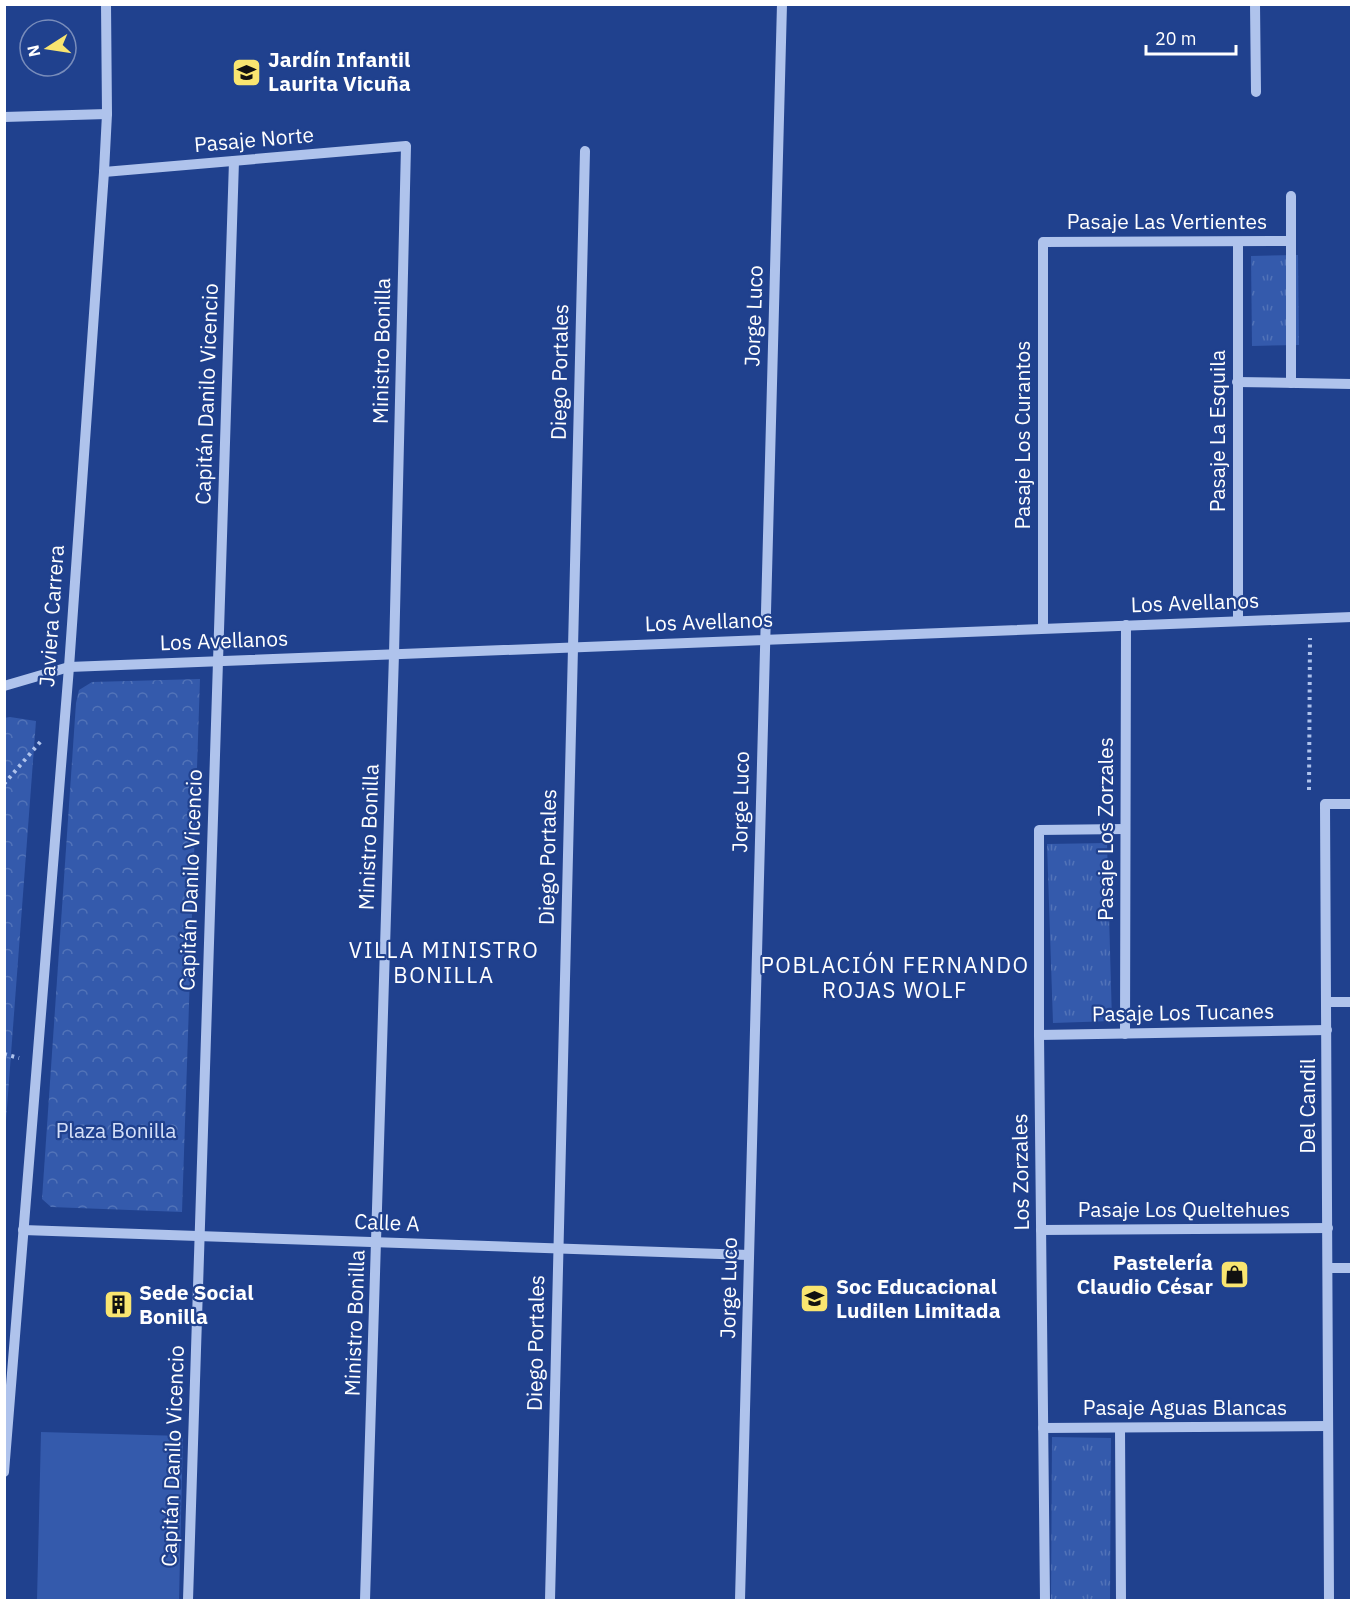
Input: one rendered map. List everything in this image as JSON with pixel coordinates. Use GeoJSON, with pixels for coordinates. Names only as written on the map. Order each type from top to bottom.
{"type":"FeatureCollection","features":[{"type":"Feature","properties":{"kind":"street","name":"Javiera Carrera"},"geometry":{"type":"LineString","coordinates":[[4,1472],[69,667],[104,172],[107,114],[106,4]]}},
{"type":"Feature","properties":{"kind":"street","name":"Jorge Luco"},"geometry":{"type":"LineString","coordinates":[[740,1600],[782,4]]}},
{"type":"Feature","properties":{"kind":"street"},"geometry":{"type":"LineString","coordinates":[[1255,4],[1256,92]]}},
{"type":"Feature","properties":{"kind":"street"},"geometry":{"type":"LineString","coordinates":[[4,117],[107,114]]}},
{"type":"Feature","properties":{"kind":"street","name":"Pasaje Norte"},"geometry":{"type":"LineString","coordinates":[[104,172],[406,146]]}},
{"type":"Feature","properties":{"kind":"street","name":"Ministro Bonilla"},"geometry":{"type":"LineString","coordinates":[[365,1600],[394,654],[406,146]]}},
{"type":"Feature","properties":{"kind":"street","name":"Diego Portales"},"geometry":{"type":"LineString","coordinates":[[550,1600],[585,151]]}},
{"type":"Feature","properties":{"kind":"street","name":"Capitán Danilo Vicencio"},"geometry":{"type":"LineString","coordinates":[[188,1600],[234,161]]}},
{"type":"Feature","properties":{"kind":"street"},"geometry":{"type":"LineString","coordinates":[[1291,196],[1291,383]]}},
{"type":"Feature","properties":{"kind":"street","name":"Pasaje Las Vertientes"},"geometry":{"type":"LineString","coordinates":[[1043,242],[1291,242]]}},
{"type":"Feature","properties":{"kind":"street","name":"Pasaje Los Curantos"},"geometry":{"type":"LineString","coordinates":[[1043,242],[1043,628]]}},
{"type":"Feature","properties":{"kind":"street","name":"Pasaje La Esquila"},"geometry":{"type":"LineString","coordinates":[[1238,242],[1238,621]]}},
{"type":"Feature","properties":{"kind":"street"},"geometry":{"type":"LineString","coordinates":[[1237,382],[1352,384]]}},
{"type":"Feature","properties":{"kind":"street","name":"Los Avellanos"},"geometry":{"type":"LineString","coordinates":[[4,686],[69,667],[1352,617]]}},
{"type":"Feature","properties":{"kind":"street","name":"Pasaje Los Zorzales"},"geometry":{"type":"LineString","coordinates":[[1125,626],[1125,1034]]}},
{"type":"Feature","properties":{"kind":"street"},"geometry":{"type":"LineString","coordinates":[[1325,804],[1352,804]]}},
{"type":"Feature","properties":{"kind":"street","name":"Del Candil"},"geometry":{"type":"LineString","coordinates":[[1325,804],[1329,1600]]}},
{"type":"Feature","properties":{"kind":"street","name":"Los Zorzales"},"geometry":{"type":"LineString","coordinates":[[1045,1600],[1039,830],[1125,829]]}},
{"type":"Feature","properties":{"kind":"street"},"geometry":{"type":"LineString","coordinates":[[1327,1002],[1352,1002]]}},
{"type":"Feature","properties":{"kind":"street","name":"Pasaje Los Tucanes"},"geometry":{"type":"LineString","coordinates":[[1039,1035],[1327,1030]]}},
{"type":"Feature","properties":{"kind":"street","name":"Pasaje Los Queltehues"},"geometry":{"type":"LineString","coordinates":[[1041,1230],[1328,1228]]}},
{"type":"Feature","properties":{"kind":"street","name":"Calle A"},"geometry":{"type":"LineString","coordinates":[[23,1230],[749,1255]]}},
{"type":"Feature","properties":{"kind":"street"},"geometry":{"type":"LineString","coordinates":[[1329,1268],[1352,1268]]}},
{"type":"Feature","properties":{"kind":"street","name":"Pasaje Aguas Blancas"},"geometry":{"type":"LineString","coordinates":[[1043,1428],[1328,1426]]}},
{"type":"Feature","properties":{"kind":"street"},"geometry":{"type":"LineString","coordinates":[[1120,1428],[1121,1600]]}},
{"type":"Feature","properties":{"kind":"path"},"geometry":{"type":"LineString","coordinates":[[1310,618],[1309,791],[1325,804]]}},
{"type":"Feature","properties":{"kind":"path"},"geometry":{"type":"LineString","coordinates":[[4,784],[64,714]]}},
{"type":"Feature","properties":{"kind":"green space"},"geometry":{"type":"Polygon","coordinates":[[[1298,255],[1299,345],[1252,346],[1251,256],[1298,255]]]}},
{"type":"Feature","properties":{"kind":"green space","name":"Plaza Bonilla"},"geometry":{"type":"Polygon","coordinates":[[[200,679],[182,1212],[51,1207],[42,1199],[76,703],[79,690],[92,682],[200,679]]]}},
{"type":"Feature","properties":{"kind":"green space"},"geometry":{"type":"Polygon","coordinates":[[[4,718],[36,721],[5,1134],[4,718]]]}},
{"type":"Feature","properties":{"kind":"green space"},"geometry":{"type":"Polygon","coordinates":[[[1107,843],[1112,1021],[1053,1023],[1047,844],[1107,843]]]}},
{"type":"Feature","properties":{"kind":"green space"},"geometry":{"type":"Polygon","coordinates":[[[41,1432],[183,1436],[179,1600],[37,1600],[41,1432]]]}},
{"type":"Feature","properties":{"kind":"green space"},"geometry":{"type":"Polygon","coordinates":[[[1052,1437],[1111,1438],[1110,1600],[1051,1600],[1052,1437]]]}},
{"type":"Feature","properties":{"kind":"place","name":"Jardín Infantil Laurita Vicuña"},"geometry":{"type":"Point","coordinates":[247,72]}},
{"type":"Feature","properties":{"kind":"place","name":"Pastelería Claudio César"},"geometry":{"type":"Point","coordinates":[1234,1275]}},
{"type":"Feature","properties":{"kind":"place","name":"Soc Educacional Ludilen Limitada"},"geometry":{"type":"Point","coordinates":[815,1299]}},
{"type":"Feature","properties":{"kind":"place","name":"Sede Social Bonilla"},"geometry":{"type":"Point","coordinates":[118,1305]}},
{"type":"Feature","properties":{"kind":"district","name":"VILLA MINISTRO BONILLA"},"geometry":{"type":"Point","coordinates":[444,962]}},
{"type":"Feature","properties":{"kind":"district","name":"POBLACIÓN FERNANDO ROJAS WOLF"},"geometry":{"type":"Point","coordinates":[895,978]}}]}
